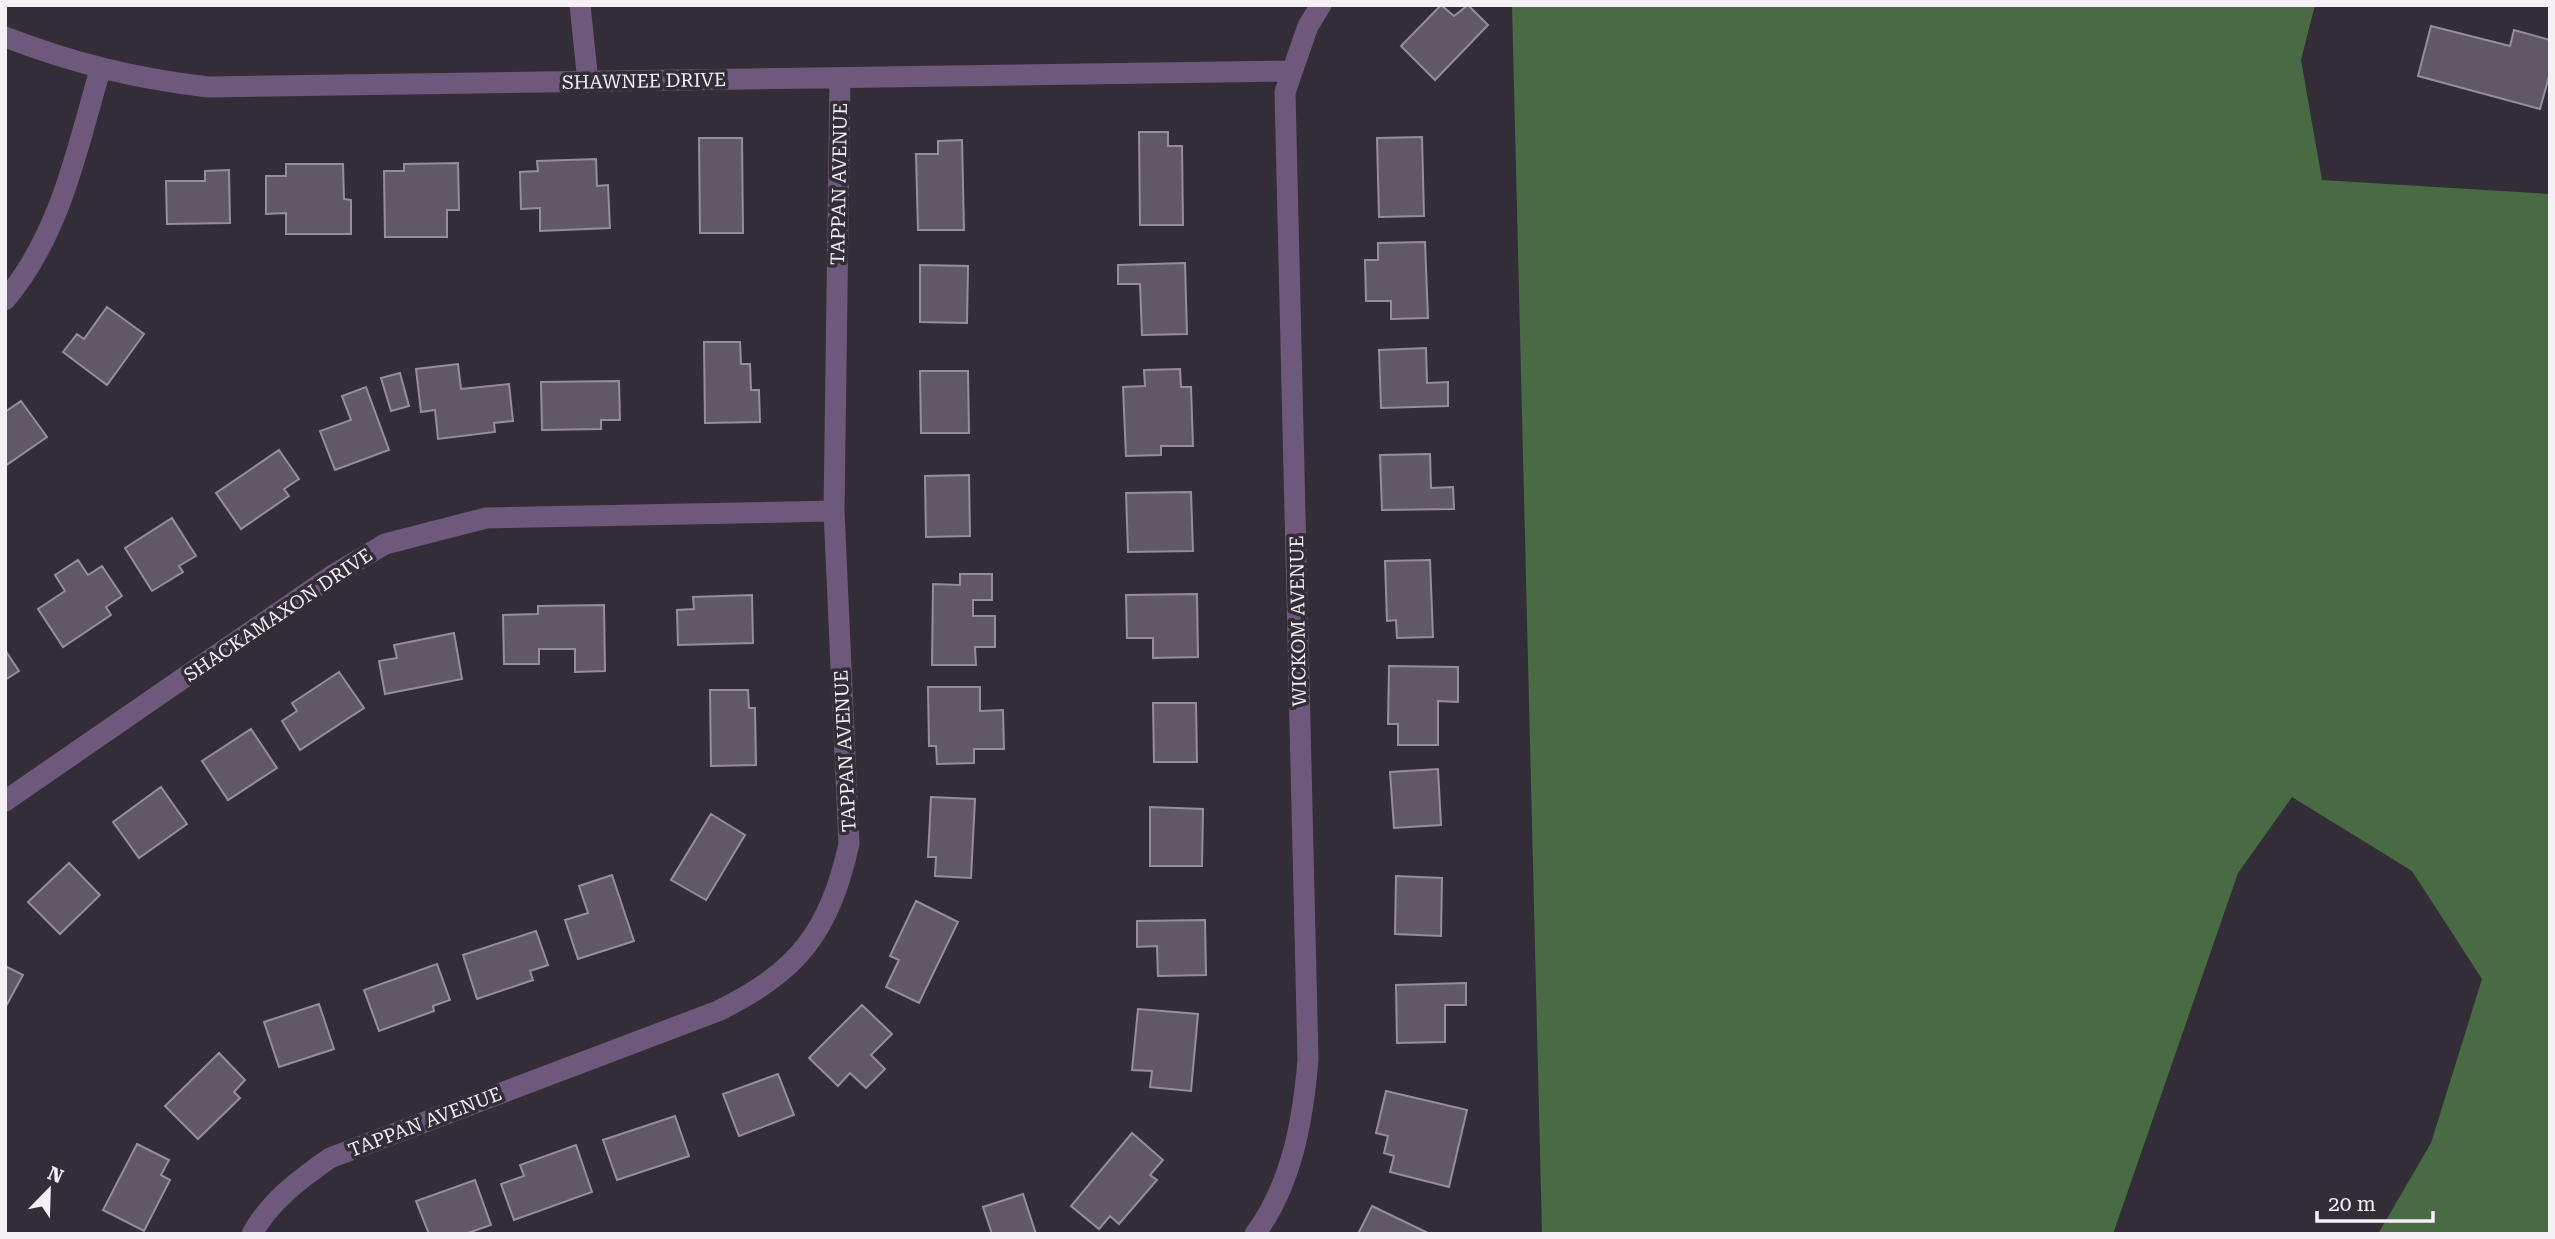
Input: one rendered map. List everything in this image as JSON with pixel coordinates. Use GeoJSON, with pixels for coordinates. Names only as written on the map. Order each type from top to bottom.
{"type":"FeatureCollection","features":[{"type":"Feature","properties":{"kind":"street"},"geometry":{"type":"LineString","coordinates":[[580,5],[588,82]]}},
{"type":"Feature","properties":{"kind":"street","name":"WICKOM AVENUE"},"geometry":{"type":"LineString","coordinates":[[1255,1234],[1286,1176],[1303,1117],[1308,1060],[1286,92],[1290,71],[1308,26],[1321,5]]}},
{"type":"Feature","properties":{"kind":"street","name":"SHAWNEE DRIVE"},"geometry":{"type":"LineString","coordinates":[[5,37],[100,70],[144,80],[208,87],[1290,71]]}},
{"type":"Feature","properties":{"kind":"street"},"geometry":{"type":"LineString","coordinates":[[5,300],[24,278],[50,231],[100,70]]}},
{"type":"Feature","properties":{"kind":"street","name":"TAPPAN AVENUE"},"geometry":{"type":"LineString","coordinates":[[252,1234],[293,1184],[330,1158],[718,1011],[756,992],[791,965],[824,919],[839,888],[849,844],[834,511],[840,78]]}},
{"type":"Feature","properties":{"kind":"street","name":"SHACKAMAXON DRIVE"},"geometry":{"type":"LineString","coordinates":[[5,800],[333,575],[385,544],[486,519],[834,511]]}},
{"type":"Feature","properties":{"kind":"green space"},"geometry":{"type":"Polygon","coordinates":[[[1512,5],[2315,5],[2301,60],[2322,180],[2550,194],[2550,1234],[2378,1234],[2431,1143],[2482,979],[2412,871],[2292,797],[2238,873],[2113,1234],[1542,1234],[1512,5]]]}},
{"type":"Feature","properties":{"kind":"building"},"geometry":{"type":"Polygon","coordinates":[[[1441,5],[1454,16],[1468,5],[1488,25],[1435,80],[1401,46],[1441,5]]]}},
{"type":"Feature","properties":{"kind":"building"},"geometry":{"type":"Polygon","coordinates":[[[2431,26],[2510,46],[2514,30],[2550,40],[2550,73],[2540,109],[2418,76],[2431,26]]]}},
{"type":"Feature","properties":{"kind":"building"},"geometry":{"type":"Polygon","coordinates":[[[1139,132],[1168,132],[1168,146],[1182,146],[1183,225],[1140,225],[1139,132]]]}},
{"type":"Feature","properties":{"kind":"building"},"geometry":{"type":"Polygon","coordinates":[[[1422,137],[1424,216],[1379,217],[1377,138],[1422,137]]]}},
{"type":"Feature","properties":{"kind":"building"},"geometry":{"type":"Polygon","coordinates":[[[699,138],[742,138],[743,233],[700,233],[699,138]]]}},
{"type":"Feature","properties":{"kind":"building"},"geometry":{"type":"Polygon","coordinates":[[[962,140],[964,230],[918,230],[916,154],[938,154],[938,141],[962,140]]]}},
{"type":"Feature","properties":{"kind":"building"},"geometry":{"type":"Polygon","coordinates":[[[596,159],[597,186],[608,185],[610,228],[540,231],[540,208],[521,209],[520,172],[538,171],[537,161],[596,159]]]}},
{"type":"Feature","properties":{"kind":"building"},"geometry":{"type":"Polygon","coordinates":[[[458,163],[459,210],[447,210],[447,237],[385,237],[384,171],[404,171],[404,164],[458,163]]]}},
{"type":"Feature","properties":{"kind":"building"},"geometry":{"type":"Polygon","coordinates":[[[286,164],[343,164],[344,199],[351,200],[351,234],[286,234],[286,213],[266,214],[266,176],[286,176],[286,164]]]}},
{"type":"Feature","properties":{"kind":"building"},"geometry":{"type":"Polygon","coordinates":[[[229,170],[230,223],[167,224],[166,181],[205,181],[205,171],[229,170]]]}},
{"type":"Feature","properties":{"kind":"building"},"geometry":{"type":"Polygon","coordinates":[[[1425,242],[1428,318],[1391,319],[1391,301],[1366,301],[1365,260],[1378,260],[1378,243],[1425,242]]]}},
{"type":"Feature","properties":{"kind":"building"},"geometry":{"type":"Polygon","coordinates":[[[1185,263],[1187,334],[1142,335],[1140,284],[1118,284],[1118,265],[1185,263]]]}},
{"type":"Feature","properties":{"kind":"building"},"geometry":{"type":"Polygon","coordinates":[[[920,265],[968,266],[967,323],[920,322],[920,265]]]}},
{"type":"Feature","properties":{"kind":"building"},"geometry":{"type":"Polygon","coordinates":[[[107,307],[144,334],[107,385],[63,352],[77,334],[84,339],[107,307]]]}},
{"type":"Feature","properties":{"kind":"building"},"geometry":{"type":"Polygon","coordinates":[[[704,342],[740,342],[741,364],[750,364],[751,390],[759,390],[760,422],[705,423],[704,342]]]}},
{"type":"Feature","properties":{"kind":"building"},"geometry":{"type":"Polygon","coordinates":[[[1426,348],[1427,383],[1448,382],[1448,406],[1381,408],[1379,350],[1426,348]]]}},
{"type":"Feature","properties":{"kind":"building"},"geometry":{"type":"Polygon","coordinates":[[[458,364],[461,389],[509,384],[513,421],[494,423],[495,432],[438,439],[435,410],[421,412],[416,369],[458,364]]]}},
{"type":"Feature","properties":{"kind":"building"},"geometry":{"type":"Polygon","coordinates":[[[1180,369],[1181,387],[1191,387],[1193,446],[1161,446],[1161,455],[1126,456],[1123,387],[1145,386],[1144,370],[1180,369]]]}},
{"type":"Feature","properties":{"kind":"building"},"geometry":{"type":"Polygon","coordinates":[[[920,371],[968,371],[969,433],[921,433],[920,371]]]}},
{"type":"Feature","properties":{"kind":"building"},"geometry":{"type":"Polygon","coordinates":[[[400,373],[409,406],[391,411],[381,378],[400,373]]]}},
{"type":"Feature","properties":{"kind":"building"},"geometry":{"type":"Polygon","coordinates":[[[619,381],[620,420],[601,420],[601,429],[542,430],[541,382],[619,381]]]}},
{"type":"Feature","properties":{"kind":"building"},"geometry":{"type":"Polygon","coordinates":[[[366,387],[389,450],[335,470],[320,431],[351,420],[342,396],[366,387]]]}},
{"type":"Feature","properties":{"kind":"building"},"geometry":{"type":"Polygon","coordinates":[[[21,401],[47,437],[5,466],[5,412],[21,401]]]}},
{"type":"Feature","properties":{"kind":"building"},"geometry":{"type":"Polygon","coordinates":[[[279,450],[299,479],[284,489],[289,496],[241,529],[216,493],[279,450]]]}},
{"type":"Feature","properties":{"kind":"building"},"geometry":{"type":"Polygon","coordinates":[[[1430,454],[1431,488],[1453,487],[1454,509],[1382,510],[1380,455],[1430,454]]]}},
{"type":"Feature","properties":{"kind":"building"},"geometry":{"type":"Polygon","coordinates":[[[969,475],[970,536],[926,537],[925,476],[969,475]]]}},
{"type":"Feature","properties":{"kind":"building"},"geometry":{"type":"Polygon","coordinates":[[[1191,492],[1193,551],[1128,552],[1126,493],[1191,492]]]}},
{"type":"Feature","properties":{"kind":"building"},"geometry":{"type":"Polygon","coordinates":[[[172,518],[196,556],[179,566],[183,572],[152,591],[125,548],[172,518]]]}},
{"type":"Feature","properties":{"kind":"building"},"geometry":{"type":"Polygon","coordinates":[[[78,560],[88,575],[102,566],[122,596],[106,607],[111,615],[63,647],[38,609],[65,591],[55,575],[78,560]]]}},
{"type":"Feature","properties":{"kind":"building"},"geometry":{"type":"Polygon","coordinates":[[[1430,560],[1433,637],[1397,638],[1396,620],[1387,621],[1385,561],[1430,560]]]}},
{"type":"Feature","properties":{"kind":"building"},"geometry":{"type":"Polygon","coordinates":[[[960,574],[992,574],[992,600],[973,600],[973,616],[995,616],[995,647],[975,647],[976,665],[932,665],[933,584],[960,585],[960,574]]]}},
{"type":"Feature","properties":{"kind":"building"},"geometry":{"type":"Polygon","coordinates":[[[1197,594],[1198,657],[1153,658],[1153,638],[1127,638],[1126,595],[1197,594]]]}},
{"type":"Feature","properties":{"kind":"building"},"geometry":{"type":"Polygon","coordinates":[[[752,595],[753,643],[678,645],[677,610],[694,609],[693,597],[752,595]]]}},
{"type":"Feature","properties":{"kind":"building"},"geometry":{"type":"Polygon","coordinates":[[[604,605],[605,671],[575,672],[575,649],[539,649],[539,664],[504,664],[503,615],[538,614],[538,606],[604,605]]]}},
{"type":"Feature","properties":{"kind":"building"},"geometry":{"type":"Polygon","coordinates":[[[454,633],[462,679],[385,694],[379,661],[397,658],[394,645],[454,633]]]}},
{"type":"Feature","properties":{"kind":"building"},"geometry":{"type":"Polygon","coordinates":[[[5,650],[19,671],[5,680],[5,650]]]}},
{"type":"Feature","properties":{"kind":"building"},"geometry":{"type":"Polygon","coordinates":[[[1389,666],[1458,667],[1458,702],[1438,701],[1438,745],[1398,745],[1398,724],[1388,724],[1389,666]]]}},
{"type":"Feature","properties":{"kind":"building"},"geometry":{"type":"Polygon","coordinates":[[[339,672],[364,708],[300,750],[282,721],[297,711],[292,703],[339,672]]]}},
{"type":"Feature","properties":{"kind":"building"},"geometry":{"type":"Polygon","coordinates":[[[928,687],[980,687],[980,711],[1003,710],[1004,749],[974,749],[974,763],[937,764],[936,746],[929,746],[928,687]]]}},
{"type":"Feature","properties":{"kind":"building"},"geometry":{"type":"Polygon","coordinates":[[[710,690],[748,690],[749,708],[755,708],[756,765],[711,766],[710,690]]]}},
{"type":"Feature","properties":{"kind":"building"},"geometry":{"type":"Polygon","coordinates":[[[1153,703],[1196,703],[1197,762],[1154,762],[1153,703]]]}},
{"type":"Feature","properties":{"kind":"building"},"geometry":{"type":"Polygon","coordinates":[[[251,729],[277,768],[228,800],[202,761],[251,729]]]}},
{"type":"Feature","properties":{"kind":"building"},"geometry":{"type":"Polygon","coordinates":[[[1438,769],[1441,825],[1394,828],[1390,772],[1438,769]]]}},
{"type":"Feature","properties":{"kind":"building"},"geometry":{"type":"Polygon","coordinates":[[[161,787],[187,824],[139,858],[113,822],[161,787]]]}},
{"type":"Feature","properties":{"kind":"building"},"geometry":{"type":"Polygon","coordinates":[[[931,797],[975,799],[971,878],[935,876],[936,857],[928,857],[931,797]]]}},
{"type":"Feature","properties":{"kind":"building"},"geometry":{"type":"Polygon","coordinates":[[[1150,807],[1203,809],[1202,866],[1150,866],[1150,807]]]}},
{"type":"Feature","properties":{"kind":"building"},"geometry":{"type":"Polygon","coordinates":[[[711,814],[745,835],[706,900],[671,880],[711,814]]]}},
{"type":"Feature","properties":{"kind":"building"},"geometry":{"type":"Polygon","coordinates":[[[69,863],[100,895],[60,934],[28,902],[69,863]]]}},
{"type":"Feature","properties":{"kind":"building"},"geometry":{"type":"Polygon","coordinates":[[[612,875],[634,941],[578,959],[565,920],[588,913],[579,886],[612,875]]]}},
{"type":"Feature","properties":{"kind":"building"},"geometry":{"type":"Polygon","coordinates":[[[1396,876],[1442,878],[1441,936],[1395,934],[1396,876]]]}},
{"type":"Feature","properties":{"kind":"building"},"geometry":{"type":"Polygon","coordinates":[[[916,901],[958,922],[919,1003],[886,987],[899,960],[890,956],[916,901]]]}},
{"type":"Feature","properties":{"kind":"building"},"geometry":{"type":"Polygon","coordinates":[[[1205,920],[1206,975],[1158,976],[1157,946],[1137,947],[1137,921],[1205,920]]]}},
{"type":"Feature","properties":{"kind":"building"},"geometry":{"type":"Polygon","coordinates":[[[536,931],[548,965],[530,971],[533,980],[477,999],[463,955],[536,931]]]}},
{"type":"Feature","properties":{"kind":"building"},"geometry":{"type":"Polygon","coordinates":[[[437,964],[450,1000],[433,1006],[434,1011],[379,1031],[364,990],[437,964]]]}},
{"type":"Feature","properties":{"kind":"building"},"geometry":{"type":"Polygon","coordinates":[[[5,966],[23,975],[5,1008],[5,966]]]}},
{"type":"Feature","properties":{"kind":"building"},"geometry":{"type":"Polygon","coordinates":[[[1466,983],[1466,1005],[1445,1005],[1445,1042],[1397,1043],[1396,985],[1466,983]]]}},
{"type":"Feature","properties":{"kind":"building"},"geometry":{"type":"Polygon","coordinates":[[[319,1004],[334,1049],[279,1067],[264,1022],[319,1004]]]}},
{"type":"Feature","properties":{"kind":"building"},"geometry":{"type":"Polygon","coordinates":[[[862,1005],[892,1034],[871,1055],[885,1069],[866,1088],[850,1073],[838,1086],[809,1058],[862,1005]]]}},
{"type":"Feature","properties":{"kind":"building"},"geometry":{"type":"Polygon","coordinates":[[[1138,1009],[1198,1014],[1191,1091],[1150,1087],[1152,1071],[1132,1070],[1138,1009]]]}},
{"type":"Feature","properties":{"kind":"building"},"geometry":{"type":"Polygon","coordinates":[[[219,1053],[245,1080],[234,1092],[240,1098],[198,1139],[165,1106],[219,1053]]]}},
{"type":"Feature","properties":{"kind":"building"},"geometry":{"type":"Polygon","coordinates":[[[778,1074],[794,1115],[739,1136],[723,1094],[778,1074]]]}},
{"type":"Feature","properties":{"kind":"building"},"geometry":{"type":"Polygon","coordinates":[[[1386,1091],[1467,1110],[1449,1187],[1390,1172],[1394,1156],[1384,1153],[1388,1136],[1376,1133],[1386,1091]]]}},
{"type":"Feature","properties":{"kind":"building"},"geometry":{"type":"Polygon","coordinates":[[[675,1116],[689,1156],[617,1180],[603,1140],[675,1116]]]}},
{"type":"Feature","properties":{"kind":"building"},"geometry":{"type":"Polygon","coordinates":[[[1132,1133],[1163,1160],[1150,1175],[1157,1180],[1119,1224],[1110,1216],[1099,1229],[1071,1206],[1132,1133]]]}},
{"type":"Feature","properties":{"kind":"building"},"geometry":{"type":"Polygon","coordinates":[[[137,1144],[169,1160],[161,1175],[170,1180],[144,1231],[103,1210],[137,1144]]]}},
{"type":"Feature","properties":{"kind":"building"},"geometry":{"type":"Polygon","coordinates":[[[576,1145],[592,1192],[514,1220],[501,1184],[524,1176],[520,1165],[576,1145]]]}},
{"type":"Feature","properties":{"kind":"building"},"geometry":{"type":"Polygon","coordinates":[[[475,1180],[491,1225],[465,1234],[429,1234],[416,1201],[475,1180]]]}},
{"type":"Feature","properties":{"kind":"building"},"geometry":{"type":"Polygon","coordinates":[[[1023,1194],[1036,1234],[992,1234],[983,1207],[1023,1194]]]}},
{"type":"Feature","properties":{"kind":"building"},"geometry":{"type":"Polygon","coordinates":[[[1372,1206],[1430,1234],[1358,1234],[1372,1206]]]}}]}
